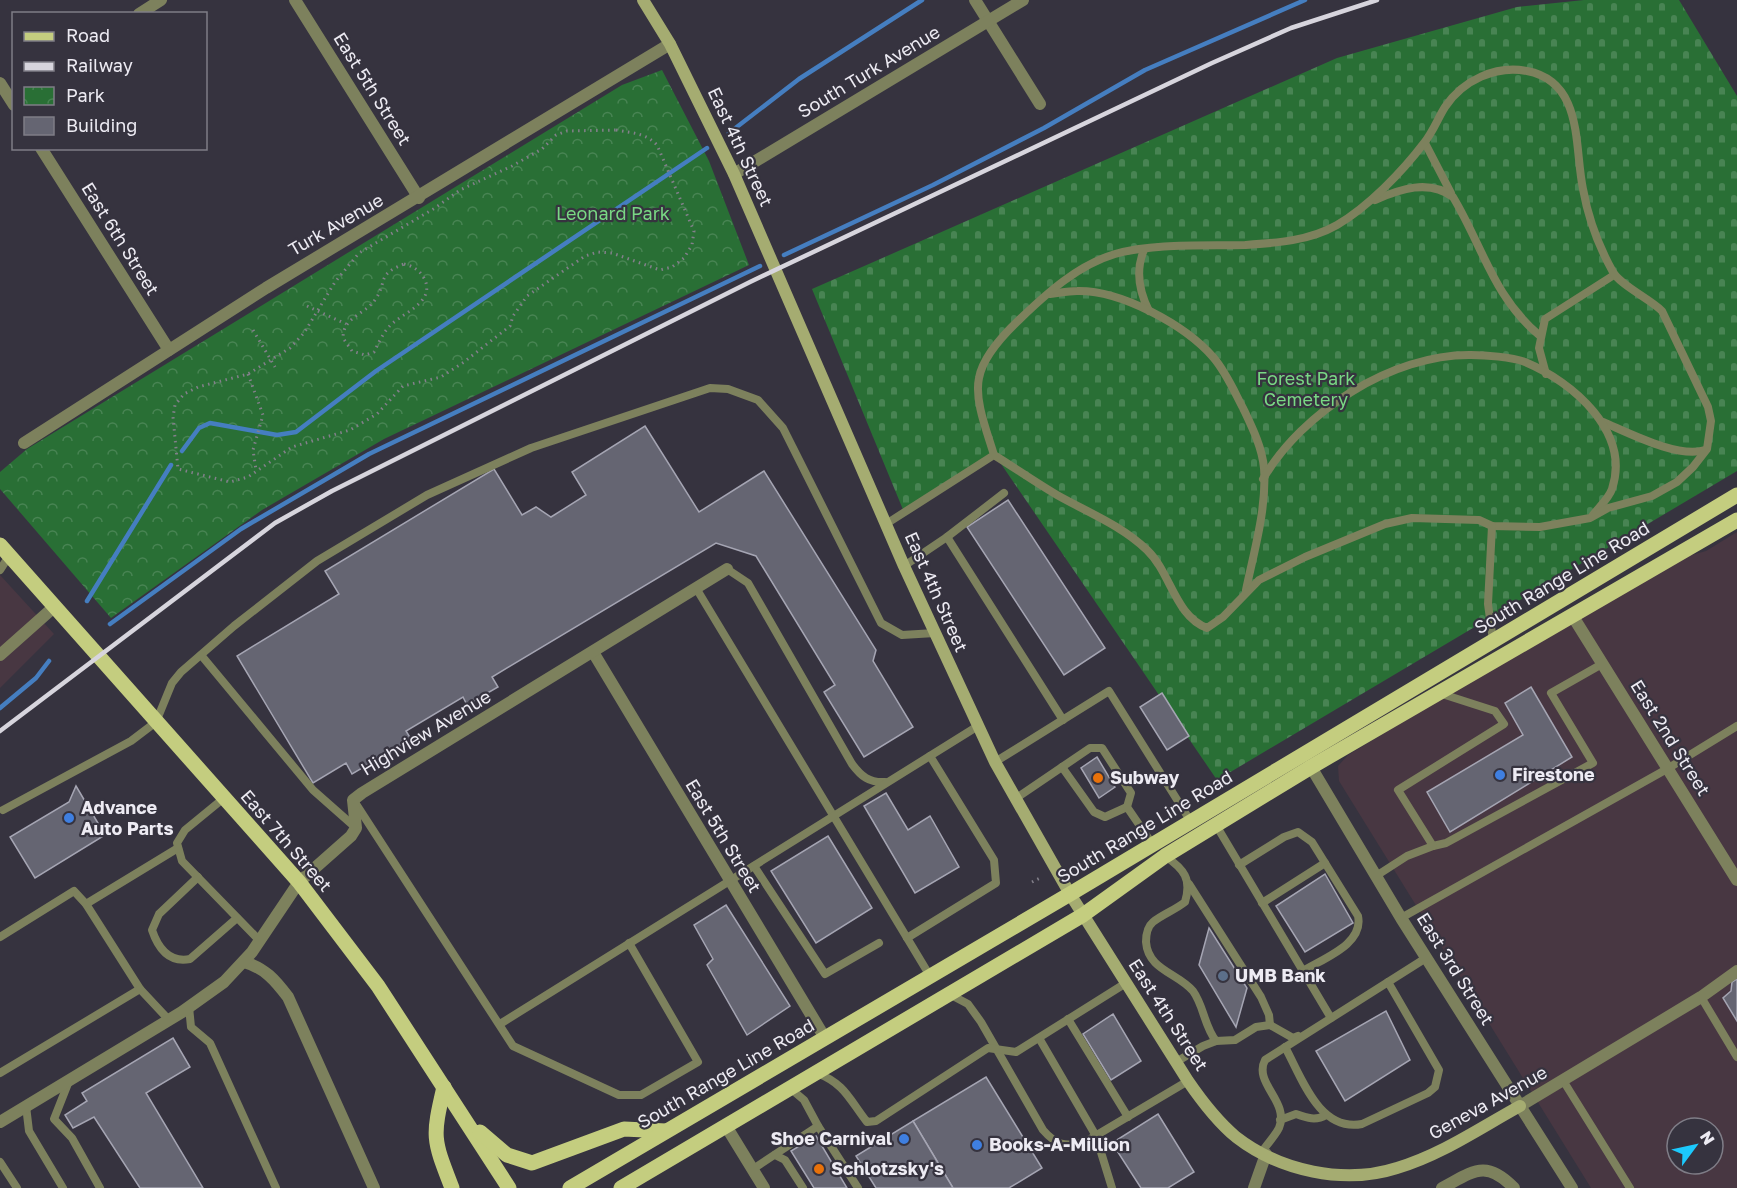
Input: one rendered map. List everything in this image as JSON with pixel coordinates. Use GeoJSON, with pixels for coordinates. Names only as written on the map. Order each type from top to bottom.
{"type":"FeatureCollection","features":[{"type":"Feature","properties":{"kind":"main road","name":"South Range Line Road"},"geometry":{"type":"LineString","coordinates":[[570,1188],[1153,845],[1737,495]]}},
{"type":"Feature","properties":{"kind":"main road","name":"South Range Line Road"},"geometry":{"type":"LineString","coordinates":[[621,1188],[1083,915],[1165,856],[1311,767],[1737,520]]}},
{"type":"Feature","properties":{"kind":"main road","name":"East 7th Street"},"geometry":{"type":"LineString","coordinates":[[5,551],[299,882],[378,986],[468,1121],[509,1188]]}},
{"type":"Feature","properties":{"kind":"main road"},"geometry":{"type":"LineString","coordinates":[[444,1087],[434,1131],[435,1145],[452,1188]]}},
{"type":"Feature","properties":{"kind":"main road"},"geometry":{"type":"LineString","coordinates":[[468,1121],[507,1155],[532,1163],[624,1129],[666,1131]]}},
{"type":"Feature","properties":{"kind":"street"},"geometry":{"type":"LineString","coordinates":[[142,12],[161,0]]}},
{"type":"Feature","properties":{"kind":"street","name":"East 5th Street"},"geometry":{"type":"LineString","coordinates":[[295,0],[419,198]]}},
{"type":"Feature","properties":{"kind":"street","name":"East 4th Street"},"geometry":{"type":"LineString","coordinates":[[643,0],[670,44],[734,174],[904,566],[995,762],[1070,894],[1188,1081],[1208,1107],[1236,1136],[1264,1153]]}},
{"type":"Feature","properties":{"kind":"street"},"geometry":{"type":"LineString","coordinates":[[975,0],[1040,104]]}},
{"type":"Feature","properties":{"kind":"street","name":"South Turk Avenue"},"geometry":{"type":"LineString","coordinates":[[734,174],[1023,0]]}},
{"type":"Feature","properties":{"kind":"street","name":"Turk Avenue"},"geometry":{"type":"LineString","coordinates":[[24,443],[266,288],[419,198],[670,44]]}},
{"type":"Feature","properties":{"kind":"street","name":"East 6th Street"},"geometry":{"type":"LineString","coordinates":[[42,150],[169,350]]}},
{"type":"Feature","properties":{"kind":"street","name":"Highview Avenue"},"geometry":{"type":"LineString","coordinates":[[356,828],[353,800],[727,569]]}},
{"type":"Feature","properties":{"kind":"street"},"geometry":{"type":"LineString","coordinates":[[0,655],[54,607]]}},
{"type":"Feature","properties":{"kind":"street","name":"East 2nd Street"},"geometry":{"type":"LineString","coordinates":[[1572,615],[1737,880]]}},
{"type":"Feature","properties":{"kind":"street","name":"East 5th Street"},"geometry":{"type":"LineString","coordinates":[[593,652],[825,1038]]}},
{"type":"Feature","properties":{"kind":"street","name":"East 3rd Street"},"geometry":{"type":"LineString","coordinates":[[1311,767],[1401,918],[1572,1188]]}},
{"type":"Feature","properties":{"kind":"street"},"geometry":{"type":"LineString","coordinates":[[0,1122],[169,1020],[224,982],[244,962],[260,941],[299,882],[351,836],[356,828]]}},
{"type":"Feature","properties":{"kind":"street"},"geometry":{"type":"LineString","coordinates":[[244,962],[259,966],[275,979],[288,997],[374,1188]]}},
{"type":"Feature","properties":{"kind":"street","name":"Geneva Avenue"},"geometry":{"type":"LineString","coordinates":[[1264,1153],[1296,1167],[1331,1176],[1367,1174],[1396,1169],[1431,1155],[1564,1082],[1701,997],[1737,971]]}},
{"type":"Feature","properties":{"kind":"street"},"geometry":{"type":"LineString","coordinates":[[726,1126],[762,1187]]}},
{"type":"Feature","properties":{"kind":"street"},"geometry":{"type":"LineString","coordinates":[[1254,1188],[1264,1153]]}},
{"type":"Feature","properties":{"kind":"street"},"geometry":{"type":"LineString","coordinates":[[1442,1188],[1456,1185],[1485,1169],[1499,1173],[1514,1188]]}},
{"type":"Feature","properties":{"kind":"lane"},"geometry":{"type":"LineString","coordinates":[[1501,70],[1527,71],[1544,78],[1559,89],[1571,109],[1578,133],[1586,205],[1614,275],[1662,311],[1708,408],[1711,421],[1707,449],[1694,467],[1677,482],[1652,496],[1608,508],[1590,518],[1540,527],[1492,526],[1479,520],[1412,518],[1385,524],[1305,556],[1259,580],[1246,590],[1223,617],[1207,628],[1194,623],[1186,614],[1160,565],[1146,549],[1107,520],[1056,494],[994,455],[982,417],[979,379],[999,341],[1048,294],[1084,267],[1114,255],[1144,250],[1278,243],[1303,238],[1337,225],[1370,201],[1425,143],[1447,104],[1467,84],[1486,74],[1501,70]]}},
{"type":"Feature","properties":{"kind":"lane"},"geometry":{"type":"LineString","coordinates":[[1425,143],[1504,298],[1522,321],[1539,335]]}},
{"type":"Feature","properties":{"kind":"lane"},"geometry":{"type":"LineString","coordinates":[[1370,201],[1403,189],[1418,187],[1444,190],[1453,197]]}},
{"type":"Feature","properties":{"kind":"lane"},"geometry":{"type":"LineString","coordinates":[[1144,250],[1138,277],[1141,295],[1149,311]]}},
{"type":"Feature","properties":{"kind":"lane"},"geometry":{"type":"LineString","coordinates":[[1546,374],[1539,348],[1539,335],[1545,319],[1614,275]]}},
{"type":"Feature","properties":{"kind":"lane"},"geometry":{"type":"LineString","coordinates":[[1048,294],[1078,291],[1105,295],[1149,311],[1187,332],[1214,357],[1230,383],[1257,439],[1263,479],[1263,499],[1246,590]]}},
{"type":"Feature","properties":{"kind":"lane"},"geometry":{"type":"LineString","coordinates":[[1263,479],[1273,462],[1319,417],[1360,387],[1400,367],[1425,360],[1472,355],[1523,362],[1546,374],[1587,405],[1603,422],[1616,458],[1615,477],[1611,492],[1590,518]]}},
{"type":"Feature","properties":{"kind":"lane"},"geometry":{"type":"LineString","coordinates":[[3,810],[131,741],[156,722],[172,682],[201,655],[317,561],[456,480],[531,448],[710,388],[728,389],[758,400],[783,428],[881,623],[902,635],[935,633]]}},
{"type":"Feature","properties":{"kind":"lane"},"geometry":{"type":"LineString","coordinates":[[1603,422],[1638,437],[1694,454],[1707,449]]}},
{"type":"Feature","properties":{"kind":"lane"},"geometry":{"type":"LineString","coordinates":[[886,524],[994,455]]}},
{"type":"Feature","properties":{"kind":"lane"},"geometry":{"type":"LineString","coordinates":[[904,566],[947,537],[1004,493]]}},
{"type":"Feature","properties":{"kind":"lane"},"geometry":{"type":"LineString","coordinates":[[1492,526],[1488,604],[1493,641]]}},
{"type":"Feature","properties":{"kind":"lane"},"geometry":{"type":"LineString","coordinates":[[947,537],[1063,720]]}},
{"type":"Feature","properties":{"kind":"lane"},"geometry":{"type":"LineString","coordinates":[[0,570],[5,551]]}},
{"type":"Feature","properties":{"kind":"lane"},"geometry":{"type":"LineString","coordinates":[[727,569],[748,583],[855,769],[873,783],[887,782]]}},
{"type":"Feature","properties":{"kind":"lane"},"geometry":{"type":"LineString","coordinates":[[696,588],[930,976]]}},
{"type":"Feature","properties":{"kind":"lane"},"geometry":{"type":"LineString","coordinates":[[201,655],[313,790],[356,828]]}},
{"type":"Feature","properties":{"kind":"lane"},"geometry":{"type":"LineString","coordinates":[[1376,876],[1407,856],[1446,843],[1593,763],[1551,693],[1602,664]]}},
{"type":"Feature","properties":{"kind":"lane"},"geometry":{"type":"LineString","coordinates":[[995,762],[1109,691],[1191,822]]}},
{"type":"Feature","properties":{"kind":"lane"},"geometry":{"type":"LineString","coordinates":[[1433,846],[1398,790],[1504,724],[1495,711],[1439,693]]}},
{"type":"Feature","properties":{"kind":"lane"},"geometry":{"type":"LineString","coordinates":[[500,1024],[978,726]]}},
{"type":"Feature","properties":{"kind":"lane"},"geometry":{"type":"LineString","coordinates":[[1401,918],[1667,769],[1737,726]]}},
{"type":"Feature","properties":{"kind":"lane"},"geometry":{"type":"LineString","coordinates":[[1015,799],[1062,766],[1090,748],[1102,748],[1131,793],[1127,807],[1105,817],[1094,812],[1062,766]]}},
{"type":"Feature","properties":{"kind":"lane"},"geometry":{"type":"LineString","coordinates":[[907,938],[996,883],[994,860],[930,756]]}},
{"type":"Feature","properties":{"kind":"lane"},"geometry":{"type":"LineString","coordinates":[[224,798],[185,830],[177,843],[178,848],[182,861],[260,941]]}},
{"type":"Feature","properties":{"kind":"lane"},"geometry":{"type":"LineString","coordinates":[[353,800],[513,1046],[619,1095],[641,1095],[698,1062],[629,943]]}},
{"type":"Feature","properties":{"kind":"lane"},"geometry":{"type":"LineString","coordinates":[[1127,807],[1153,845]]}},
{"type":"Feature","properties":{"kind":"lane"},"geometry":{"type":"LineString","coordinates":[[1216,825],[1331,1018]]}},
{"type":"Feature","properties":{"kind":"lane"},"geometry":{"type":"LineString","coordinates":[[1239,865],[1284,837],[1298,832],[1312,842],[1358,916],[1360,928],[1355,938],[1303,971]]}},
{"type":"Feature","properties":{"kind":"lane"},"geometry":{"type":"LineString","coordinates":[[86,904],[178,848]]}},
{"type":"Feature","properties":{"kind":"lane"},"geometry":{"type":"LineString","coordinates":[[1165,856],[1178,864],[1187,875],[1185,902],[1152,923],[1146,933],[1147,948],[1154,961],[1193,991],[1204,1012],[1210,1034],[1216,1041]]}},
{"type":"Feature","properties":{"kind":"lane"},"geometry":{"type":"LineString","coordinates":[[1262,903],[1324,862]]}},
{"type":"Feature","properties":{"kind":"lane"},"geometry":{"type":"LineString","coordinates":[[754,866],[825,974],[879,943]]}},
{"type":"Feature","properties":{"kind":"lane"},"geometry":{"type":"LineString","coordinates":[[198,877],[159,914],[152,930],[157,944],[170,957],[180,961],[190,959],[237,918]]}},
{"type":"Feature","properties":{"kind":"lane"},"geometry":{"type":"LineString","coordinates":[[1188,884],[1261,997],[1269,1015],[1270,1025]]}},
{"type":"Feature","properties":{"kind":"lane"},"geometry":{"type":"LineString","coordinates":[[0,937],[74,891],[86,904],[140,989],[169,1020]]}},
{"type":"Feature","properties":{"kind":"lane"},"geometry":{"type":"LineString","coordinates":[[1264,1153],[1280,1127],[1278,1103],[1263,1076],[1262,1066],[1265,1060],[1426,958]]}},
{"type":"Feature","properties":{"kind":"lane"},"geometry":{"type":"LineString","coordinates":[[1286,1047],[1315,1101],[1326,1115],[1352,1126],[1362,1124],[1428,1093],[1435,1087],[1439,1071],[1388,982]]}},
{"type":"Feature","properties":{"kind":"lane"},"geometry":{"type":"LineString","coordinates":[[817,1073],[834,1080],[844,1089],[867,1122],[876,1121],[988,1048],[1016,1052],[1126,983]]}},
{"type":"Feature","properties":{"kind":"lane"},"geometry":{"type":"LineString","coordinates":[[0,1073],[140,989]]}},
{"type":"Feature","properties":{"kind":"lane"},"geometry":{"type":"LineString","coordinates":[[951,995],[968,1004],[998,1050],[1043,1130],[1053,1142],[1068,1146],[1085,1142],[1188,1081]]}},
{"type":"Feature","properties":{"kind":"lane"},"geometry":{"type":"LineString","coordinates":[[1701,997],[1737,1057]]}},
{"type":"Feature","properties":{"kind":"lane"},"geometry":{"type":"LineString","coordinates":[[189,1007],[191,1028],[210,1043],[276,1188]]}},
{"type":"Feature","properties":{"kind":"lane"},"geometry":{"type":"LineString","coordinates":[[1068,1019],[1128,1117]]}},
{"type":"Feature","properties":{"kind":"lane"},"geometry":{"type":"LineString","coordinates":[[1176,1062],[1216,1041],[1235,1040],[1256,1027],[1270,1025],[1293,1038],[1308,1033]]}},
{"type":"Feature","properties":{"kind":"lane"},"geometry":{"type":"LineString","coordinates":[[1039,1038],[1096,1136],[1112,1188]]}},
{"type":"Feature","properties":{"kind":"lane"},"geometry":{"type":"LineString","coordinates":[[69,1080],[54,1119],[72,1138],[100,1188]]}},
{"type":"Feature","properties":{"kind":"lane"},"geometry":{"type":"LineString","coordinates":[[1564,1082],[1630,1188]]}},
{"type":"Feature","properties":{"kind":"lane"},"geometry":{"type":"LineString","coordinates":[[791,1089],[804,1100],[858,1188]]}},
{"type":"Feature","properties":{"kind":"lane"},"geometry":{"type":"LineString","coordinates":[[26,1106],[29,1131],[63,1188]]}},
{"type":"Feature","properties":{"kind":"lane"},"geometry":{"type":"LineString","coordinates":[[1280,1120],[1296,1114],[1307,1119],[1320,1119],[1326,1115]]}},
{"type":"Feature","properties":{"kind":"lane"},"geometry":{"type":"LineString","coordinates":[[753,1169],[818,1126]]}},
{"type":"Feature","properties":{"kind":"lane"},"geometry":{"type":"LineString","coordinates":[[775,1155],[785,1160],[803,1188]]}},
{"type":"Feature","properties":{"kind":"lane"},"geometry":{"type":"LineString","coordinates":[[0,1162],[17,1188]]}},
{"type":"Feature","properties":{"kind":"path"},"geometry":{"type":"LineString","coordinates":[[616,130],[639,134],[651,139],[657,146],[672,178],[694,231],[692,245],[684,258],[672,267],[660,270],[612,253],[598,252],[585,256],[527,296],[513,316],[510,326],[464,362],[441,377],[403,386],[377,414],[350,430],[292,447],[248,477],[231,482],[178,469],[174,429],[175,405],[184,394],[198,387],[248,374],[272,361],[290,348],[304,333],[317,311],[335,282],[359,253],[435,208],[460,190],[512,166],[542,149],[556,135],[567,131],[616,130]]}},
{"type":"Feature","properties":{"kind":"path"},"geometry":{"type":"LineString","coordinates":[[404,264],[413,267],[425,280],[427,290],[424,300],[386,329],[374,352],[365,355],[352,351],[343,338],[346,324],[375,300],[383,277],[397,267],[404,264]]}},
{"type":"Feature","properties":{"kind":"path"},"geometry":{"type":"LineString","coordinates":[[307,306],[346,324]]}},
{"type":"Feature","properties":{"kind":"path"},"geometry":{"type":"LineString","coordinates":[[253,330],[274,367]]}},
{"type":"Feature","properties":{"kind":"path"},"geometry":{"type":"LineString","coordinates":[[248,374],[263,415],[254,442],[253,461],[256,470]]}},
{"type":"Feature","properties":{"kind":"path"},"geometry":{"type":"LineString","coordinates":[[1036,880],[1040,886]]}},
{"type":"Feature","properties":{"kind":"shaded area"},"geometry":{"type":"Polygon","coordinates":[[[1737,532],[1737,1188],[1591,1188],[1339,781],[1338,766],[1348,755],[1670,561],[1706,551],[1737,532]]]}},
{"type":"Feature","properties":{"kind":"shaded area"},"geometry":{"type":"Polygon","coordinates":[[[0,575],[54,634],[0,688],[0,575]]]}},
{"type":"Feature","properties":{"kind":"green space","name":"Forest Park Cemetery"},"geometry":{"type":"Polygon","coordinates":[[[1584,0],[1679,0],[1737,96],[1737,471],[1217,780],[995,455],[904,512],[812,289],[1337,58],[1517,7],[1584,0]]]}},
{"type":"Feature","properties":{"kind":"green space","name":"Leonard Park"},"geometry":{"type":"Polygon","coordinates":[[[662,70],[709,161],[749,265],[384,439],[262,510],[111,618],[0,489],[0,472],[27,449],[622,85],[662,70]]]}},
{"type":"Feature","properties":{"kind":"building"},"geometry":{"type":"Polygon","coordinates":[[[645,426],[699,512],[764,471],[876,650],[873,661],[913,727],[864,757],[824,692],[835,685],[756,556],[716,543],[492,677],[498,687],[467,705],[463,697],[406,731],[411,739],[352,774],[346,763],[313,783],[237,656],[339,594],[325,571],[494,469],[522,515],[536,507],[551,517],[586,495],[572,472],[645,426]]]}},
{"type":"Feature","properties":{"kind":"building"},"geometry":{"type":"Polygon","coordinates":[[[1008,500],[1105,648],[1064,675],[967,527],[1008,500]]]}},
{"type":"Feature","properties":{"kind":"building","name":"Firestone"},"geometry":{"type":"Polygon","coordinates":[[[1531,687],[1572,757],[1450,832],[1427,792],[1523,735],[1505,703],[1531,687]]]}},
{"type":"Feature","properties":{"kind":"building"},"geometry":{"type":"Polygon","coordinates":[[[1162,693],[1189,736],[1167,750],[1140,707],[1162,693]]]}},
{"type":"Feature","properties":{"kind":"building","name":"Subway"},"geometry":{"type":"Polygon","coordinates":[[[1097,757],[1115,787],[1099,798],[1081,768],[1097,757]]]}},
{"type":"Feature","properties":{"kind":"building","name":"Advance Auto Parts"},"geometry":{"type":"Polygon","coordinates":[[[76,786],[105,835],[35,878],[10,837],[69,802],[76,786]]]}},
{"type":"Feature","properties":{"kind":"building"},"geometry":{"type":"Polygon","coordinates":[[[886,793],[908,830],[930,816],[959,867],[915,893],[864,806],[886,793]]]}},
{"type":"Feature","properties":{"kind":"building"},"geometry":{"type":"Polygon","coordinates":[[[828,836],[872,908],[816,943],[771,871],[828,836]]]}},
{"type":"Feature","properties":{"kind":"building"},"geometry":{"type":"Polygon","coordinates":[[[1325,874],[1353,923],[1305,952],[1276,906],[1325,874]]]}},
{"type":"Feature","properties":{"kind":"building"},"geometry":{"type":"Polygon","coordinates":[[[726,905],[790,1006],[747,1035],[707,965],[713,959],[694,925],[726,905]]]}},
{"type":"Feature","properties":{"kind":"building","name":"UMB Bank"},"geometry":{"type":"Polygon","coordinates":[[[1209,928],[1247,988],[1236,1027],[1199,965],[1209,928]]]}},
{"type":"Feature","properties":{"kind":"building"},"geometry":{"type":"Polygon","coordinates":[[[1737,979],[1737,1021],[1723,998],[1731,991],[1732,982],[1737,979]]]}},
{"type":"Feature","properties":{"kind":"building"},"geometry":{"type":"Polygon","coordinates":[[[1386,1011],[1410,1060],[1345,1101],[1316,1051],[1386,1011]]]}},
{"type":"Feature","properties":{"kind":"building"},"geometry":{"type":"Polygon","coordinates":[[[1113,1014],[1141,1061],[1111,1080],[1083,1034],[1113,1014]]]}},
{"type":"Feature","properties":{"kind":"building"},"geometry":{"type":"Polygon","coordinates":[[[173,1038],[190,1067],[146,1093],[203,1188],[140,1188],[94,1117],[73,1128],[65,1115],[87,1101],[82,1093],[173,1038]]]}},
{"type":"Feature","properties":{"kind":"building","name":"Books-A-Million"},"geometry":{"type":"Polygon","coordinates":[[[986,1077],[1042,1168],[1009,1188],[953,1188],[913,1121],[986,1077]]]}},
{"type":"Feature","properties":{"kind":"building"},"geometry":{"type":"Polygon","coordinates":[[[1158,1114],[1194,1172],[1168,1188],[1141,1188],[1112,1143],[1158,1114]]]}},
{"type":"Feature","properties":{"kind":"building","name":"Shoe Carnival"},"geometry":{"type":"Polygon","coordinates":[[[913,1121],[953,1188],[876,1188],[856,1156],[913,1121]]]}},
{"type":"Feature","properties":{"kind":"building","name":"Schlotzsky's"},"geometry":{"type":"Polygon","coordinates":[[[816,1136],[847,1188],[814,1188],[791,1151],[816,1136]]]}},
{"type":"Feature","properties":{"kind":"waterway"},"geometry":{"type":"LineString","coordinates":[[729,133],[799,79],[922,0]]}},
{"type":"Feature","properties":{"kind":"waterway"},"geometry":{"type":"LineString","coordinates":[[784,255],[933,185],[1044,128],[1145,70],[1305,0]]}},
{"type":"Feature","properties":{"kind":"waterway"},"geometry":{"type":"LineString","coordinates":[[182,451],[199,428],[210,423],[277,435],[296,432],[376,371],[707,148]]}},
{"type":"Feature","properties":{"kind":"waterway"},"geometry":{"type":"LineString","coordinates":[[110,624],[241,529],[369,454],[760,266]]}},
{"type":"Feature","properties":{"kind":"waterway"},"geometry":{"type":"LineString","coordinates":[[87,601],[171,465]]}},
{"type":"Feature","properties":{"kind":"waterway"},"geometry":{"type":"LineString","coordinates":[[0,708],[36,678],[49,661]]}},
{"type":"Feature","properties":{"kind":"railway"},"geometry":{"type":"LineString","coordinates":[[0,731],[275,523],[332,491],[750,282],[1212,63],[1291,28],[1377,0]]}},
{"type":"Feature","properties":{"kind":"place","name":"Firestone"},"geometry":{"type":"Point","coordinates":[1500,775]}},
{"type":"Feature","properties":{"kind":"place","name":"Subway"},"geometry":{"type":"Point","coordinates":[1098,778]}},
{"type":"Feature","properties":{"kind":"place","name":"Advance Auto Parts"},"geometry":{"type":"Point","coordinates":[69,818]}},
{"type":"Feature","properties":{"kind":"place","name":"UMB Bank"},"geometry":{"type":"Point","coordinates":[1223,976]}},
{"type":"Feature","properties":{"kind":"place","name":"Shoe Carnival"},"geometry":{"type":"Point","coordinates":[904,1139]}},
{"type":"Feature","properties":{"kind":"place","name":"Books-A-Million"},"geometry":{"type":"Point","coordinates":[977,1145]}},
{"type":"Feature","properties":{"kind":"place","name":"Schlotzsky's"},"geometry":{"type":"Point","coordinates":[819,1169]}}]}
